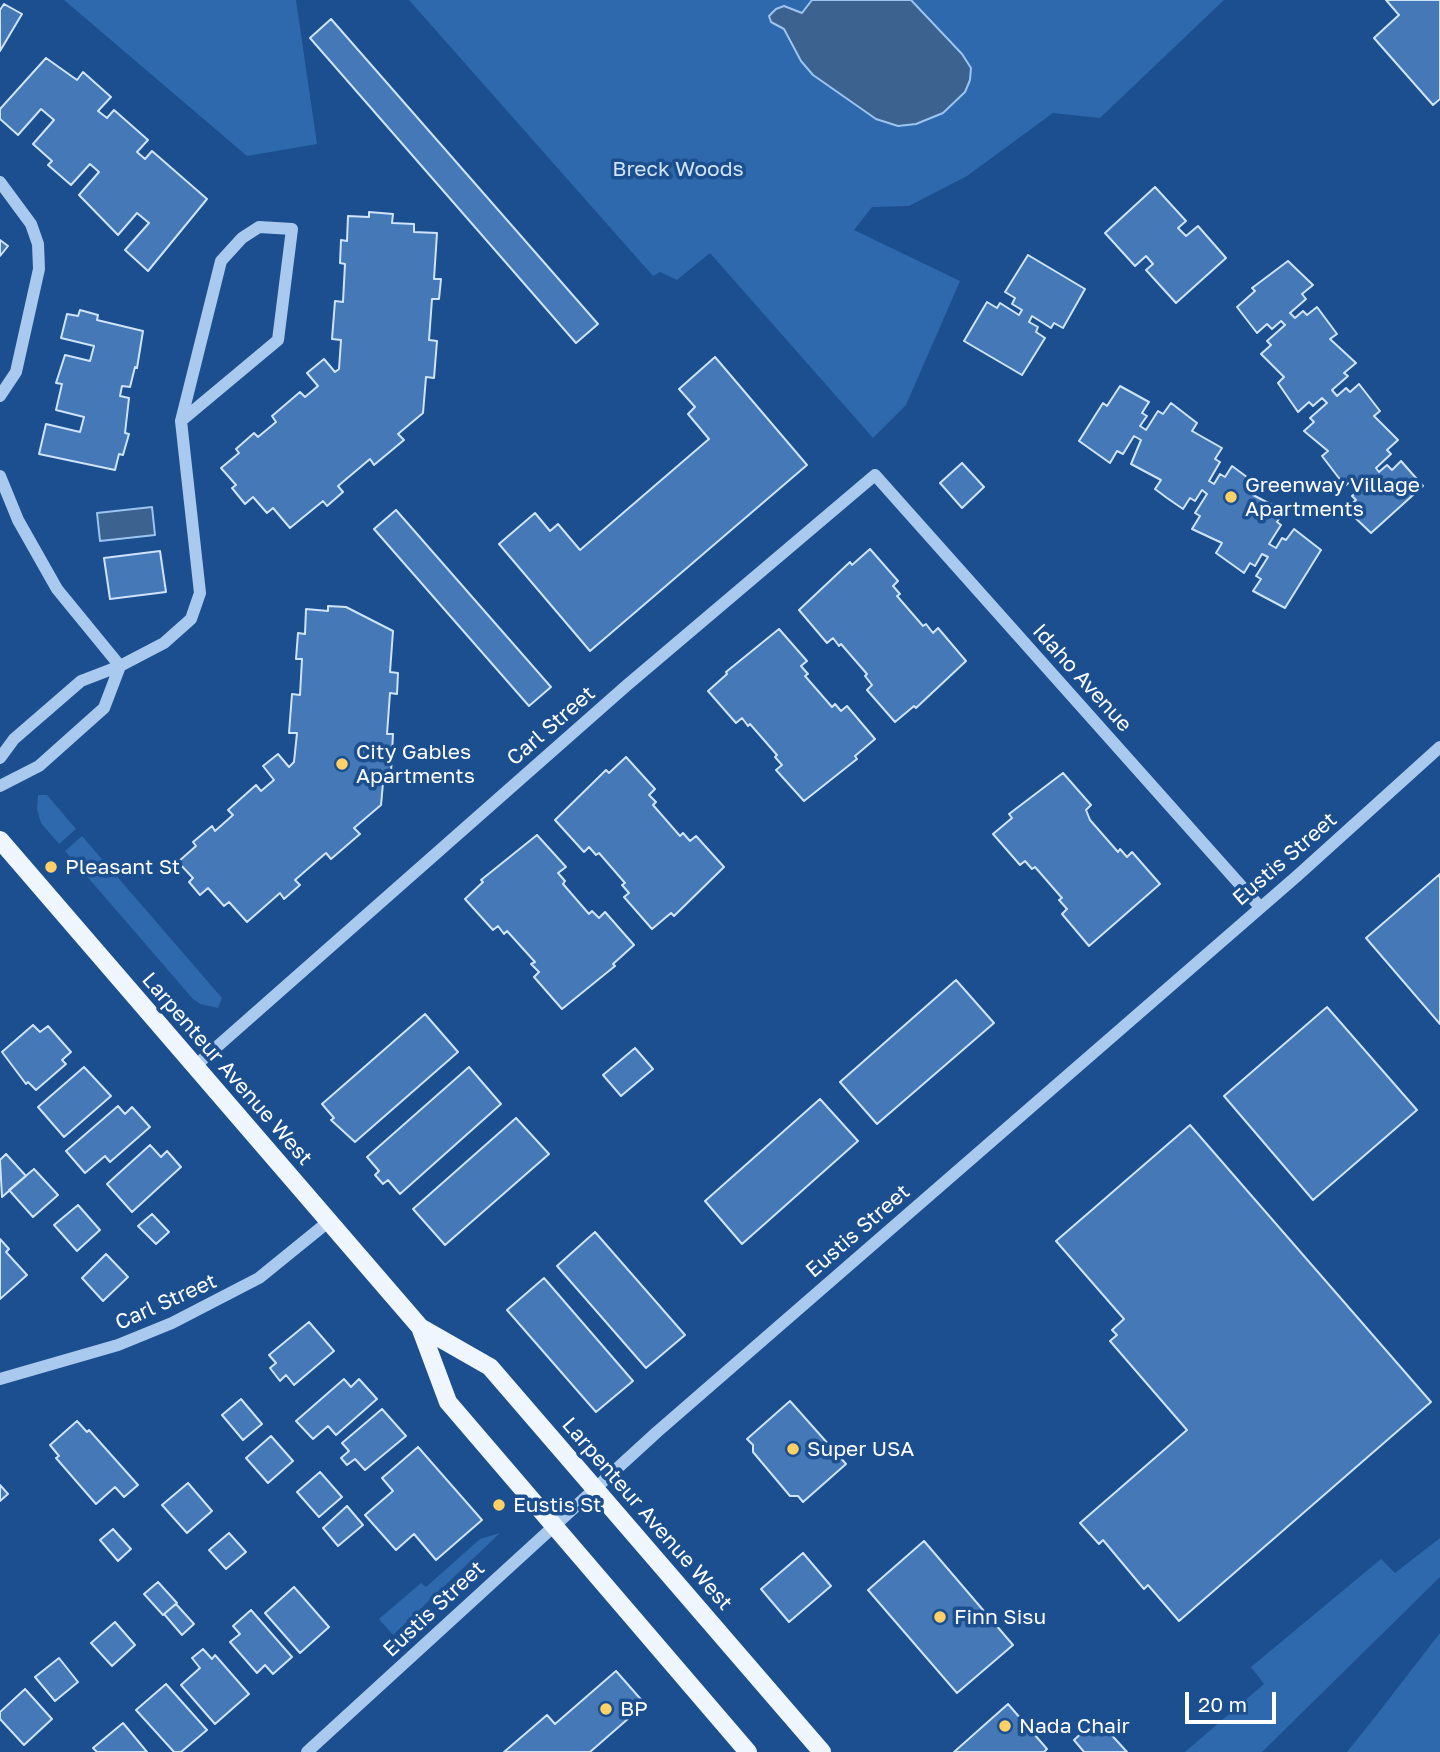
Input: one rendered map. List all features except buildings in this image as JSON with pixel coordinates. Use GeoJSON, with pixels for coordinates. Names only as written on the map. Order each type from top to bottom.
{"type":"FeatureCollection","features":[{"type":"Feature","properties":{"kind":"main road","name":"Larpenteur Avenue West"},"geometry":{"type":"LineString","coordinates":[[0,840],[420,1327],[490,1367],[822,1752]]}},
{"type":"Feature","properties":{"kind":"main road","name":"Larpenteur Avenue West"},"geometry":{"type":"LineString","coordinates":[[420,1327],[448,1402],[748,1752]]}},
{"type":"Feature","properties":{"kind":"street"},"geometry":{"type":"LineString","coordinates":[[0,182],[32,224],[38,244],[39,269],[16,372],[0,396]]}},
{"type":"Feature","properties":{"kind":"street"},"geometry":{"type":"LineString","coordinates":[[0,758],[14,739],[81,681],[120,666],[164,643],[191,619],[200,593],[181,421],[221,261],[242,238],[259,227],[292,229],[278,340],[181,421]]}},
{"type":"Feature","properties":{"kind":"street"},"geometry":{"type":"LineString","coordinates":[[0,475],[18,520],[57,589],[120,666]]}},
{"type":"Feature","properties":{"kind":"street","name":"Idaho Avenue"},"geometry":{"type":"LineString","coordinates":[[875,475],[1260,907]]}},
{"type":"Feature","properties":{"kind":"street","name":"Carl Street"},"geometry":{"type":"LineString","coordinates":[[194,1067],[626,685],[875,475]]}},
{"type":"Feature","properties":{"kind":"street"},"geometry":{"type":"LineString","coordinates":[[0,786],[39,766],[104,708],[120,666]]}},
{"type":"Feature","properties":{"kind":"street","name":"Eustis Street"},"geometry":{"type":"LineString","coordinates":[[307,1752],[595,1487],[1440,747]]}},
{"type":"Feature","properties":{"kind":"street","name":"Carl Street"},"geometry":{"type":"LineString","coordinates":[[0,1379],[118,1345],[183,1318],[258,1278],[328,1222]]}},
{"type":"Feature","properties":{"kind":"green space"},"geometry":{"type":"Polygon","coordinates":[[[64,0],[296,0],[317,144],[247,156],[64,0]]]}},
{"type":"Feature","properties":{"kind":"green space","name":"Breck Woods"},"geometry":{"type":"Polygon","coordinates":[[[409,0],[812,0],[802,13],[784,6],[784,29],[851,101],[876,119],[943,113],[965,92],[962,54],[911,0],[1224,0],[1100,118],[1053,113],[967,176],[909,206],[872,207],[854,230],[960,281],[906,405],[873,438],[710,253],[677,280],[660,272],[653,276],[409,0]]]}},
{"type":"Feature","properties":{"kind":"green space"},"geometry":{"type":"Polygon","coordinates":[[[38,795],[47,795],[76,829],[59,844],[41,823],[37,809],[38,795]]]}},
{"type":"Feature","properties":{"kind":"green space"},"geometry":{"type":"Polygon","coordinates":[[[82,836],[222,998],[218,1008],[200,1004],[193,999],[65,851],[82,836]]]}},
{"type":"Feature","properties":{"kind":"green space"},"geometry":{"type":"Polygon","coordinates":[[[500,1533],[393,1635],[379,1619],[421,1583],[426,1587],[480,1539],[500,1533]]]}},
{"type":"Feature","properties":{"kind":"green space"},"geometry":{"type":"Polygon","coordinates":[[[1440,1538],[1440,1577],[1262,1752],[1185,1752],[1264,1684],[1251,1667],[1381,1559],[1395,1573],[1440,1538]]]}},
{"type":"Feature","properties":{"kind":"green space"},"geometry":{"type":"Polygon","coordinates":[[[1440,1633],[1440,1752],[1347,1752],[1375,1717],[1440,1633]]]}},
{"type":"Feature","properties":{"kind":"shaded area"},"geometry":{"type":"Polygon","coordinates":[[[812,0],[911,0],[962,54],[971,68],[965,92],[943,113],[916,124],[898,126],[876,119],[813,75],[801,61],[784,29],[771,22],[769,16],[776,9],[784,6],[802,13],[812,0]]]}},
{"type":"Feature","properties":{"kind":"shaded area"},"geometry":{"type":"Polygon","coordinates":[[[152,507],[155,535],[100,541],[97,513],[152,507]]]}},
{"type":"Feature","properties":{"kind":"place","name":"Greenway Village Apartments"},"geometry":{"type":"Point","coordinates":[1231,497]}},
{"type":"Feature","properties":{"kind":"place","name":"City Gables Apartments"},"geometry":{"type":"Point","coordinates":[342,764]}},
{"type":"Feature","properties":{"kind":"place","name":"Pleasant St"},"geometry":{"type":"Point","coordinates":[51,867]}},
{"type":"Feature","properties":{"kind":"place","name":"Super USA"},"geometry":{"type":"Point","coordinates":[793,1449]}},
{"type":"Feature","properties":{"kind":"place","name":"Eustis St"},"geometry":{"type":"Point","coordinates":[499,1505]}},
{"type":"Feature","properties":{"kind":"place","name":"Finn Sisu"},"geometry":{"type":"Point","coordinates":[940,1617]}},
{"type":"Feature","properties":{"kind":"place","name":"BP"},"geometry":{"type":"Point","coordinates":[606,1709]}},
{"type":"Feature","properties":{"kind":"place","name":"Nada Chair"},"geometry":{"type":"Point","coordinates":[1005,1726]}}]}
